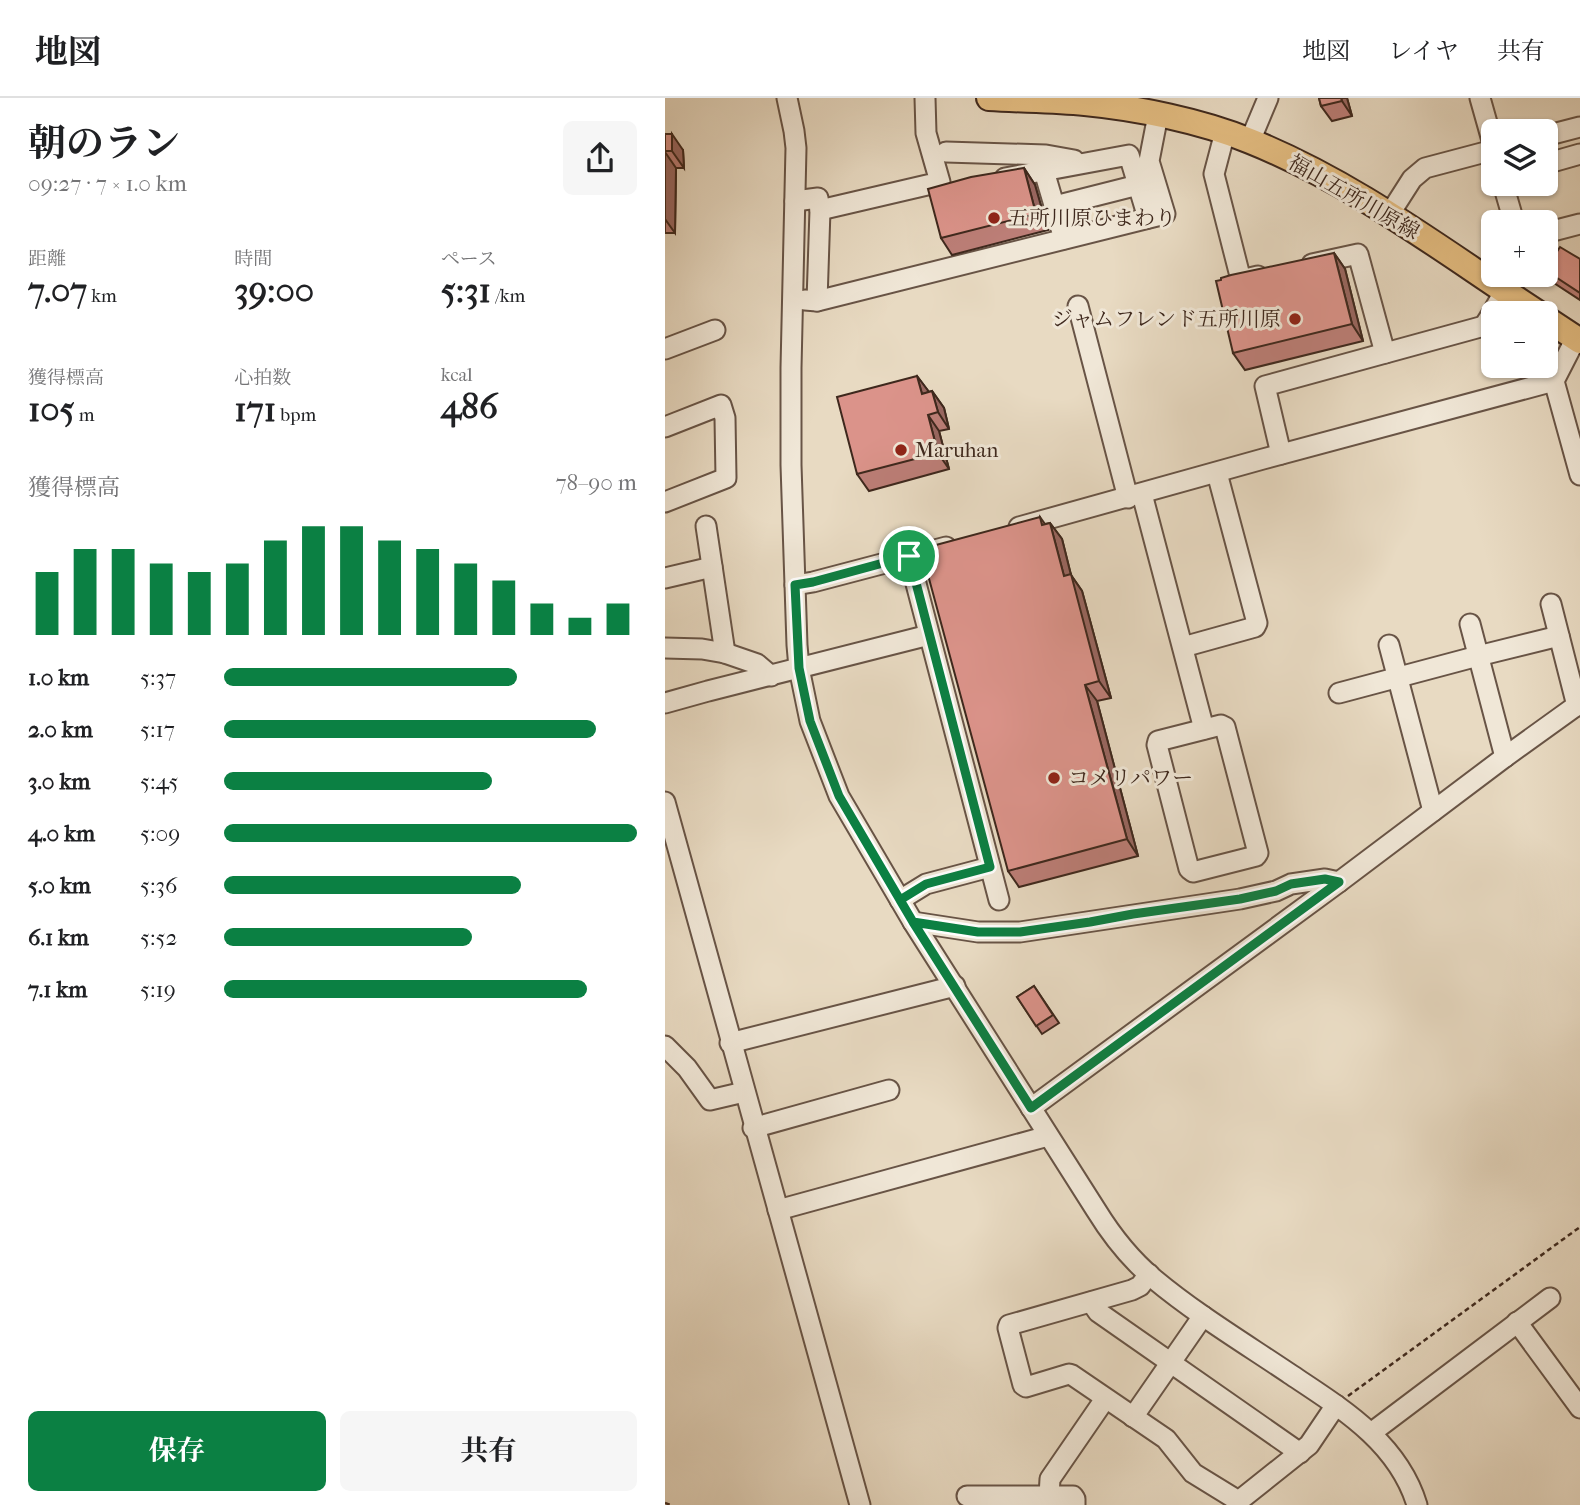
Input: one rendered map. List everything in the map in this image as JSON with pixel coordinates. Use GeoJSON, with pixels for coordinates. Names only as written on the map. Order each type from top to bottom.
{"type":"FeatureCollection","features":[{"type":"Feature","properties":{"kind":"main road","name":"福山五所川原線"},"geometry":{"type":"LineString","coordinates":[[989,98],[1112,102],[1225,132],[1320,172],[1481,268]]}},
{"type":"Feature","properties":{"kind":"main road","name":"福山五所川原線"},"geometry":{"type":"LineString","coordinates":[[1512,287],[1526,301]]}},
{"type":"Feature","properties":{"kind":"main road"},"geometry":{"type":"LineString","coordinates":[[1558,326],[1578,339]]}},
{"type":"Feature","properties":{"kind":"street"},"geometry":{"type":"LineString","coordinates":[[787,98],[796,148],[791,465],[799,668],[810,721],[839,796],[913,922],[1111,1235],[1149,1274],[1203,1316],[1336,1405],[1371,1433],[1402,1471],[1417,1505]]}},
{"type":"Feature","properties":{"kind":"street"},"geometry":{"type":"LineString","coordinates":[[820,210],[948,185],[926,133],[925,98]]}},
{"type":"Feature","properties":{"kind":"street"},"geometry":{"type":"LineString","coordinates":[[1250,141],[1268,98]]}},
{"type":"Feature","properties":{"kind":"street"},"geometry":{"type":"LineString","coordinates":[[1480,98],[1486,119]]}},
{"type":"Feature","properties":{"kind":"street"},"geometry":{"type":"LineString","coordinates":[[793,299],[817,301],[1165,214],[1149,161],[1158,115]]}},
{"type":"Feature","properties":{"kind":"street"},"geometry":{"type":"LineString","coordinates":[[1558,133],[1580,127]]}},
{"type":"Feature","properties":{"kind":"street"},"geometry":{"type":"LineString","coordinates":[[1225,132],[1214,174],[1241,280],[1358,254],[1385,353]]}},
{"type":"Feature","properties":{"kind":"street"},"geometry":{"type":"LineString","coordinates":[[946,152],[1046,155],[1088,163]]}},
{"type":"Feature","properties":{"kind":"street"},"geometry":{"type":"LineString","coordinates":[[1389,215],[1412,179],[1425,168],[1481,153]]}},
{"type":"Feature","properties":{"kind":"street"},"geometry":{"type":"LineString","coordinates":[[1558,160],[1580,154]]}},
{"type":"Feature","properties":{"kind":"street"},"geometry":{"type":"LineString","coordinates":[[981,182],[1129,155],[1148,218]]}},
{"type":"Feature","properties":{"kind":"street"},"geometry":{"type":"LineString","coordinates":[[1045,171],[1064,239]]}},
{"type":"Feature","properties":{"kind":"street"},"geometry":{"type":"LineString","coordinates":[[1055,206],[1138,185]]}},
{"type":"Feature","properties":{"kind":"street"},"geometry":{"type":"LineString","coordinates":[[795,201],[818,198],[820,210],[817,301]]}},
{"type":"Feature","properties":{"kind":"street"},"geometry":{"type":"LineString","coordinates":[[1558,230],[1580,224]]}},
{"type":"Feature","properties":{"kind":"street"},"geometry":{"type":"LineString","coordinates":[[1281,454],[1265,386],[1484,326],[1499,304],[1506,287]]}},
{"type":"Feature","properties":{"kind":"street"},"geometry":{"type":"LineString","coordinates":[[1078,306],[1183,646],[1204,729]]}},
{"type":"Feature","properties":{"kind":"street"},"geometry":{"type":"LineString","coordinates":[[665,349],[715,330]]}},
{"type":"Feature","properties":{"kind":"street"},"geometry":{"type":"LineString","coordinates":[[1578,339],[1555,381],[1580,475]]}},
{"type":"Feature","properties":{"kind":"street"},"geometry":{"type":"LineString","coordinates":[[999,532],[1555,381]]}},
{"type":"Feature","properties":{"kind":"street"},"geometry":{"type":"LineString","coordinates":[[665,427],[721,405],[725,418],[726,478],[665,502]]}},
{"type":"Feature","properties":{"kind":"street"},"geometry":{"type":"LineString","coordinates":[[1183,646],[1255,627],[1257,623],[1217,473]]}},
{"type":"Feature","properties":{"kind":"street"},"geometry":{"type":"LineString","coordinates":[[706,526],[725,653]]}},
{"type":"Feature","properties":{"kind":"street"},"geometry":{"type":"LineString","coordinates":[[795,585],[961,543]]}},
{"type":"Feature","properties":{"kind":"street"},"geometry":{"type":"LineString","coordinates":[[909,556],[999,900]]}},
{"type":"Feature","properties":{"kind":"street"},"geometry":{"type":"LineString","coordinates":[[665,578],[712,567]]}},
{"type":"Feature","properties":{"kind":"street"},"geometry":{"type":"LineString","coordinates":[[1031,1108],[1579,705],[1551,604]]}},
{"type":"Feature","properties":{"kind":"street"},"geometry":{"type":"LineString","coordinates":[[1470,624],[1505,757]]}},
{"type":"Feature","properties":{"kind":"street"},"geometry":{"type":"LineString","coordinates":[[665,703],[929,635]]}},
{"type":"Feature","properties":{"kind":"street"},"geometry":{"type":"LineString","coordinates":[[1339,693],[1559,636]]}},
{"type":"Feature","properties":{"kind":"street"},"geometry":{"type":"LineString","coordinates":[[1389,645],[1433,811]]}},
{"type":"Feature","properties":{"kind":"street"},"geometry":{"type":"LineString","coordinates":[[665,648],[725,653],[757,664],[771,676]]}},
{"type":"Feature","properties":{"kind":"street"},"geometry":{"type":"LineString","coordinates":[[1221,725],[1226,727],[1258,853],[1256,856],[1193,872],[1189,869],[1157,744],[1158,741],[1204,729],[1221,725]]}},
{"type":"Feature","properties":{"kind":"street"},"geometry":{"type":"LineString","coordinates":[[665,802],[753,1128],[860,1505]]}},
{"type":"Feature","properties":{"kind":"street"},"geometry":{"type":"LineString","coordinates":[[900,900],[926,884],[990,867]]}},
{"type":"Feature","properties":{"kind":"street"},"geometry":{"type":"LineString","coordinates":[[913,922],[978,932],[1020,932],[1240,899],[1276,891],[1291,884],[1325,879],[1339,882]]}},
{"type":"Feature","properties":{"kind":"street"},"geometry":{"type":"LineString","coordinates":[[730,1043],[955,986]]}},
{"type":"Feature","properties":{"kind":"street"},"geometry":{"type":"LineString","coordinates":[[665,1046],[687,1068],[710,1100],[744,1092]]}},
{"type":"Feature","properties":{"kind":"street"},"geometry":{"type":"LineString","coordinates":[[753,1128],[889,1090]]}},
{"type":"Feature","properties":{"kind":"street"},"geometry":{"type":"LineString","coordinates":[[778,1210],[1048,1136]]}},
{"type":"Feature","properties":{"kind":"street"},"geometry":{"type":"LineString","coordinates":[[1149,1274],[1140,1286],[1132,1290],[1009,1325],[1023,1385],[1026,1387],[1069,1374],[1166,1439],[1193,1473],[1237,1500],[1309,1445],[1336,1405]]}},
{"type":"Feature","properties":{"kind":"street"},"geometry":{"type":"LineString","coordinates":[[1371,1433],[1550,1298]]}},
{"type":"Feature","properties":{"kind":"street"},"geometry":{"type":"LineString","coordinates":[[1091,1303],[1098,1312],[1300,1452]]}},
{"type":"Feature","properties":{"kind":"street"},"geometry":{"type":"LineString","coordinates":[[1133,1417],[1203,1316]]}},
{"type":"Feature","properties":{"kind":"street"},"geometry":{"type":"LineString","coordinates":[[1517,1322],[1580,1408]]}},
{"type":"Feature","properties":{"kind":"street"},"geometry":{"type":"LineString","coordinates":[[1049,1496],[1050,1479],[1105,1399]]}},
{"type":"Feature","properties":{"kind":"street"},"geometry":{"type":"LineString","coordinates":[[967,1496],[1073,1496],[1075,1505]]}},
{"type":"Feature","properties":{"kind":"path"},"geometry":{"type":"LineString","coordinates":[[1336,1405],[1580,1227]]}},
{"type":"Feature","properties":{"kind":"path"},"geometry":{"type":"LineString","coordinates":[[665,1503],[671,1505]]}},
{"type":"Feature","properties":{"kind":"building"},"geometry":{"type":"Polygon","coordinates":[[[1319,98],[1341,98],[1342,101],[1321,106],[1319,98]]]}},
{"type":"Feature","properties":{"kind":"building"},"geometry":{"type":"Polygon","coordinates":[[[665,134],[672,134],[672,151],[665,151],[665,134]]]}},
{"type":"Feature","properties":{"kind":"building"},"geometry":{"type":"Polygon","coordinates":[[[1024,168],[1036,214],[941,238],[928,189],[971,177],[1024,168]]]}},
{"type":"Feature","properties":{"kind":"building"},"geometry":{"type":"Polygon","coordinates":[[[1560,247],[1580,259],[1580,293],[1558,279],[1560,247]]]}},
{"type":"Feature","properties":{"kind":"building","name":"ジャムフレンド五所川原"},"geometry":{"type":"Polygon","coordinates":[[[1334,253],[1352,324],[1233,353],[1216,281],[1231,275],[1334,253]]]}},
{"type":"Feature","properties":{"kind":"building","name":"Maruhan"},"geometry":{"type":"Polygon","coordinates":[[[917,376],[922,394],[932,391],[938,412],[928,415],[938,453],[857,474],[837,397],[917,376]]]}},
{"type":"Feature","properties":{"kind":"building","name":"コメリパワー"},"geometry":{"type":"Polygon","coordinates":[[[1040,517],[1042,525],[1050,523],[1064,576],[1071,574],[1099,681],[1085,685],[1127,839],[1008,871],[921,549],[1040,517]]]}},
{"type":"Feature","properties":{"kind":"building"},"geometry":{"type":"Polygon","coordinates":[[[1034,986],[1053,1015],[1036,1026],[1017,997],[1034,986]]]}},
{"type":"Feature","properties":{"kind":"place","name":"五所川原ひまわり"},"geometry":{"type":"Point","coordinates":[994,218]}},
{"type":"Feature","properties":{"kind":"place","name":"ジャムフレンド五所川原"},"geometry":{"type":"Point","coordinates":[1295,319]}},
{"type":"Feature","properties":{"kind":"place","name":"Maruhan"},"geometry":{"type":"Point","coordinates":[901,450]}},
{"type":"Feature","properties":{"kind":"place","name":"コメリパワー"},"geometry":{"type":"Point","coordinates":[1054,778]}},
{"type":"Feature","properties":{"kind":"route"},"geometry":{"type":"LineString","coordinates":[[909,556],[795,585],[799,668],[810,721],[839,796],[870,848],[900,900],[913,922],[1031,1108],[1339,882],[1325,879],[1291,884],[1276,891],[1240,899],[1020,932],[978,932],[913,922],[900,900],[926,884],[990,867],[909,556]]}}]}
